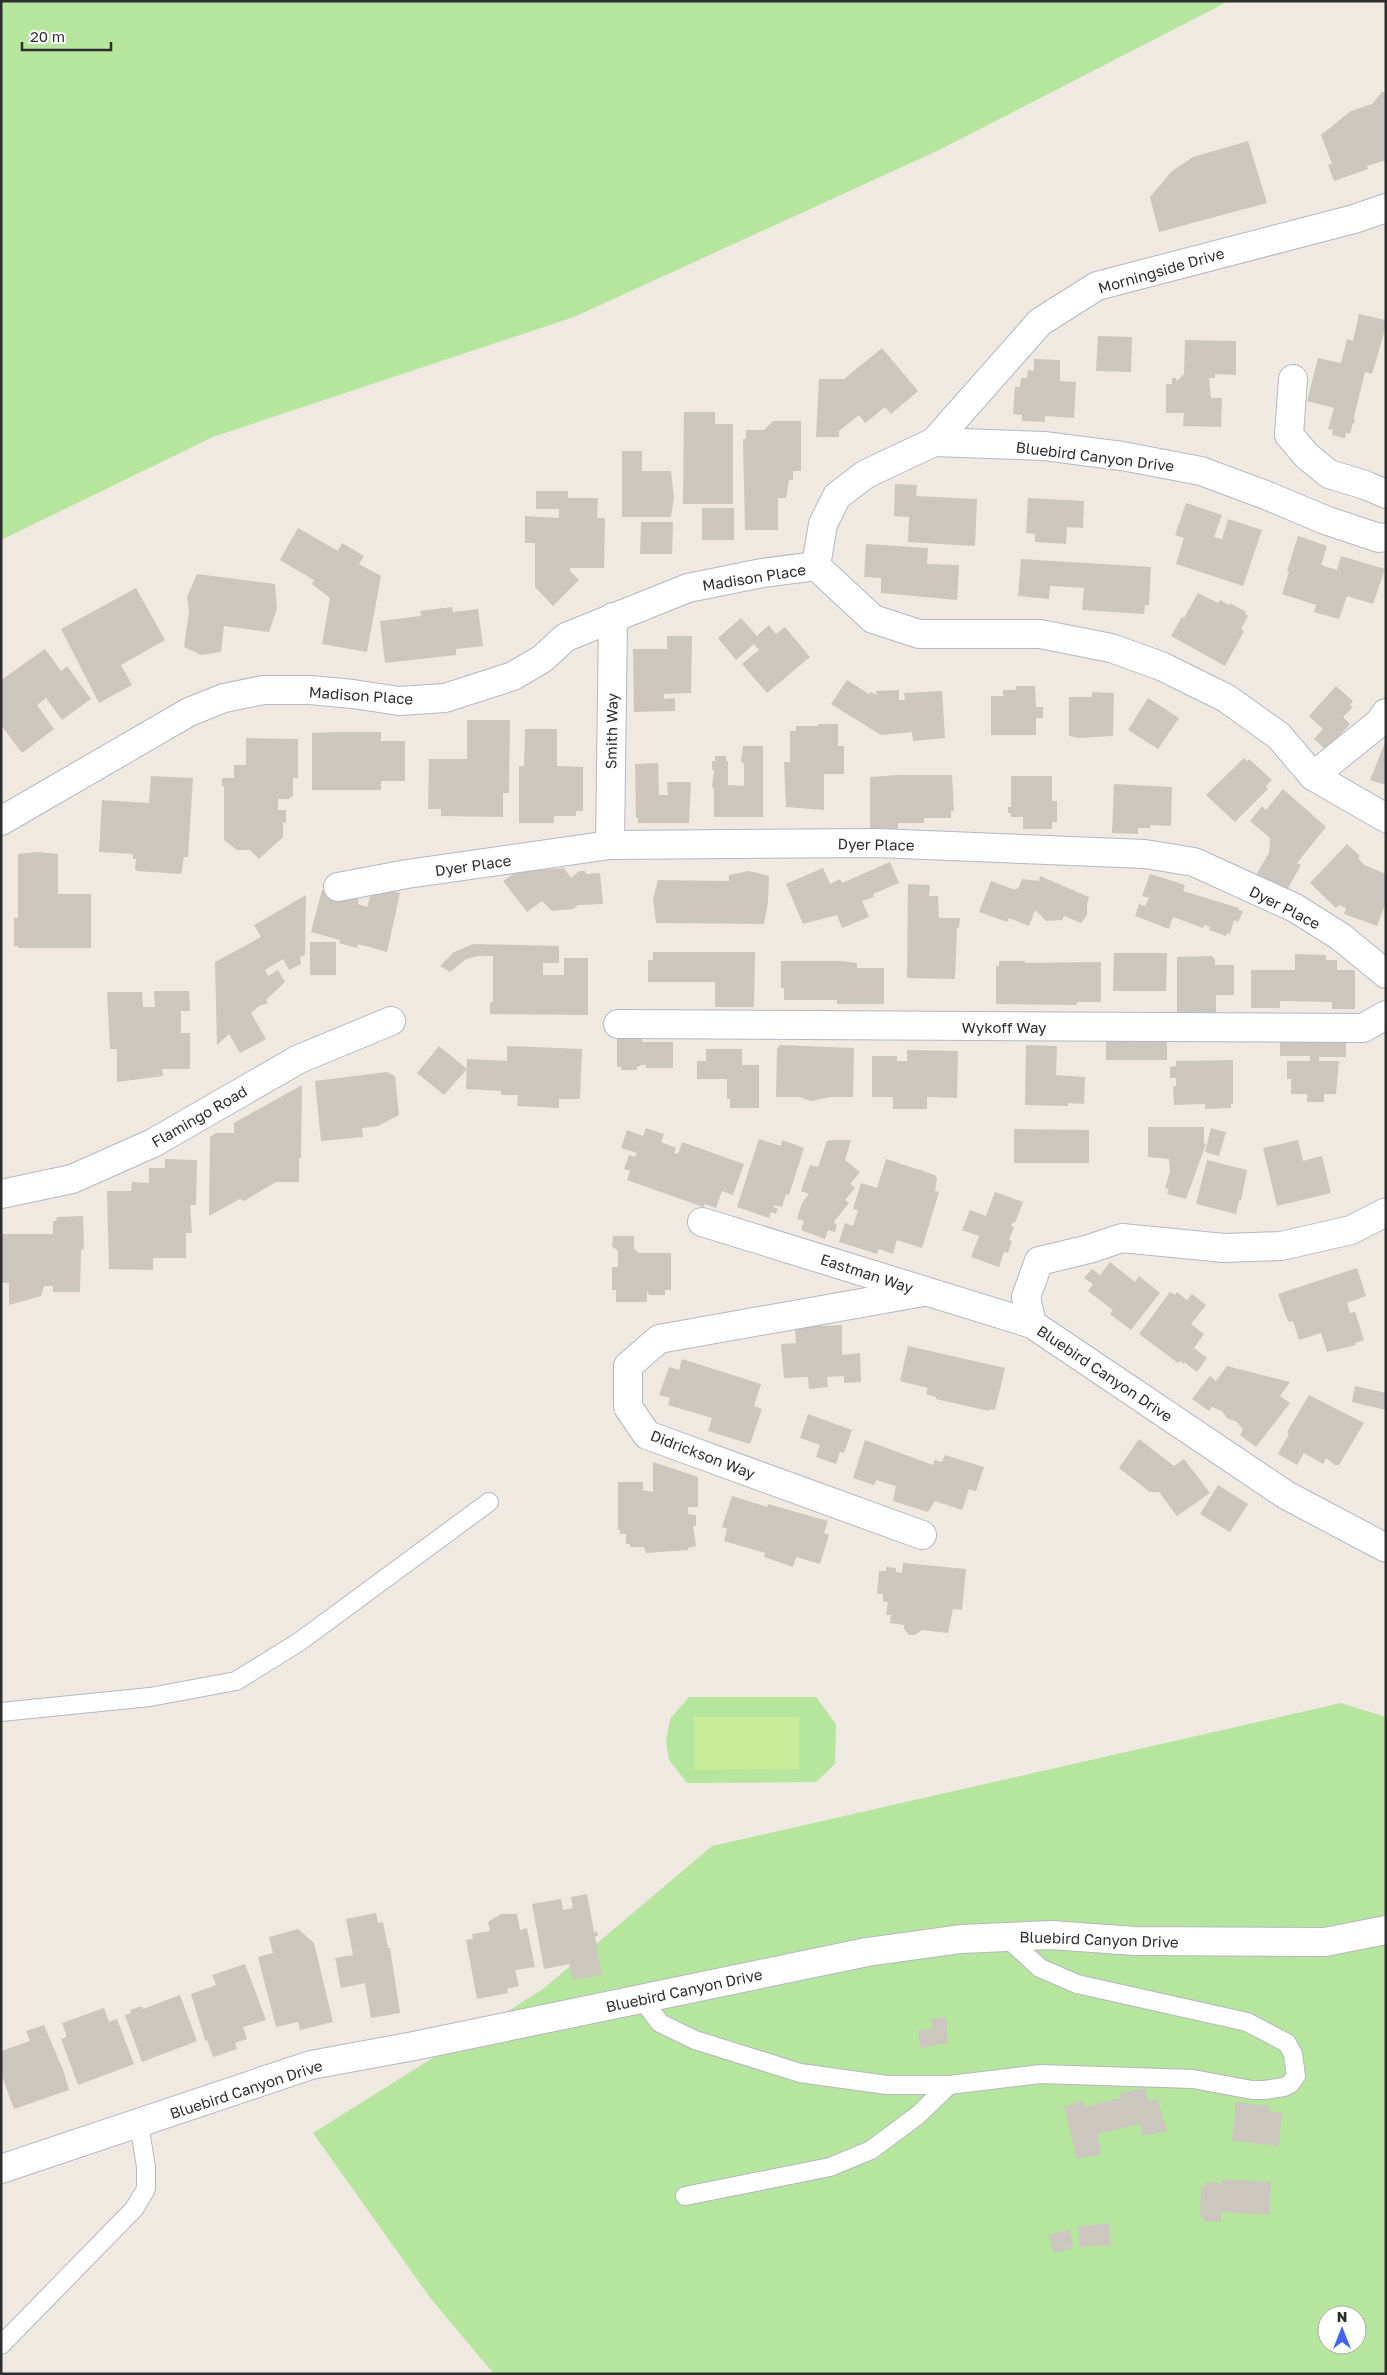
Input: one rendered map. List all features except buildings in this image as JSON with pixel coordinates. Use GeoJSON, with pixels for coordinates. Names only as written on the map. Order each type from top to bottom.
{"type":"FeatureCollection","features":[{"type":"Feature","properties":{"kind":"street","name":"Morningside Drive"},"geometry":{"type":"LineString","coordinates":[[934,442],[1040,322],[1097,286],[1354,219],[1386,208]]}},
{"type":"Feature","properties":{"kind":"street"},"geometry":{"type":"LineString","coordinates":[[1293,379],[1290,435],[1307,456],[1329,474],[1365,485],[1386,494]]}},
{"type":"Feature","properties":{"kind":"street","name":"Bluebird Canyon Drive"},"geometry":{"type":"LineString","coordinates":[[816,566],[823,524],[837,496],[866,474],[934,442],[1044,446],[1122,456],[1201,471],[1325,520],[1379,538],[1386,537]]}},
{"type":"Feature","properties":{"kind":"street"},"geometry":{"type":"LineString","coordinates":[[816,566],[873,620],[919,634],[1040,634],[1111,648],[1161,666],[1226,698],[1279,736],[1313,776],[1386,818]]}},
{"type":"Feature","properties":{"kind":"street","name":"Madison Place"},"geometry":{"type":"LineString","coordinates":[[1,821],[189,712],[224,698],[264,690],[318,691],[399,701],[445,698],[513,676],[542,659],[566,637],[688,588],[762,573],[816,566]]}},
{"type":"Feature","properties":{"kind":"street","name":"Smith Way"},"geometry":{"type":"LineString","coordinates":[[610,845],[613,618]]}},
{"type":"Feature","properties":{"kind":"street"},"geometry":{"type":"LineString","coordinates":[[1313,776],[1379,722],[1386,713]]}},
{"type":"Feature","properties":{"kind":"street","name":"Dyer Place"},"geometry":{"type":"LineString","coordinates":[[338,887],[407,874],[610,845],[876,843],[1145,854],[1194,862],[1295,908],[1341,937],[1386,974]]}},
{"type":"Feature","properties":{"kind":"street","name":"Wykoff Way"},"geometry":{"type":"LineString","coordinates":[[618,1024],[1363,1028],[1386,1015]]}},
{"type":"Feature","properties":{"kind":"street","name":"Flamingo Road"},"geometry":{"type":"LineString","coordinates":[[1,1194],[72,1179],[153,1143],[299,1059],[391,1021]]}},
{"type":"Feature","properties":{"kind":"street","name":"Bluebird Canyon Drive"},"geometry":{"type":"LineString","coordinates":[[1386,1212],[1351,1230],[1281,1246],[1224,1248],[1174,1245],[1122,1238],[1089,1249],[1039,1261],[1026,1297],[1032,1324],[1286,1495],[1386,1548]]}},
{"type":"Feature","properties":{"kind":"street","name":"Eastman Way"},"geometry":{"type":"LineString","coordinates":[[702,1222],[923,1292],[1032,1324]]}},
{"type":"Feature","properties":{"kind":"street","name":"Didrickson Way"},"geometry":{"type":"LineString","coordinates":[[922,1535],[647,1435],[628,1407],[628,1366],[659,1339],[923,1292]]}},
{"type":"Feature","properties":{"kind":"street","name":"Bluebird Canyon Drive"},"geometry":{"type":"LineString","coordinates":[[1,2169],[311,2065],[414,2046],[867,1952],[961,1939],[1051,1935],[1135,1941],[1325,1942],[1386,1930]]}},
{"type":"Feature","properties":{"kind":"lane"},"geometry":{"type":"LineString","coordinates":[[1,1712],[150,1697],[236,1681],[299,1642],[489,1502]]}},
{"type":"Feature","properties":{"kind":"lane"},"geometry":{"type":"LineString","coordinates":[[642,1999],[660,2023],[695,2040],[800,2073],[887,2084],[949,2084],[1041,2074],[1193,2079],[1252,2090],[1265,2090],[1284,2087],[1290,2084],[1296,2076],[1293,2054],[1287,2043],[1247,2022],[1076,1984],[1040,1968],[1006,1937]]}},
{"type":"Feature","properties":{"kind":"lane"},"geometry":{"type":"LineString","coordinates":[[685,2196],[830,2167],[871,2150],[918,2115],[949,2084]]}},
{"type":"Feature","properties":{"kind":"lane"},"geometry":{"type":"LineString","coordinates":[[1,2345],[134,2209],[146,2189],[146,2167],[138,2124]]}},
{"type":"Feature","properties":{"kind":"green space"},"geometry":{"type":"Polygon","coordinates":[[[1,1],[1229,1],[937,151],[574,317],[213,437],[1,540],[1,1]]]}},
{"type":"Feature","properties":{"kind":"green space"},"geometry":{"type":"Polygon","coordinates":[[[689,1697],[816,1697],[836,1724],[835,1764],[816,1782],[687,1783],[669,1760],[666,1742],[670,1719],[689,1697]]]}},
{"type":"Feature","properties":{"kind":"green space"},"geometry":{"type":"Polygon","coordinates":[[[1341,1703],[1386,1717],[1386,2374],[494,2374],[431,2299],[313,2133],[543,1989],[712,1846],[1341,1703]]]}},
{"type":"Feature","properties":{"kind":"green space"},"geometry":{"type":"Polygon","coordinates":[[[694,1717],[799,1717],[799,1769],[694,1770],[694,1717]]]}}]}
